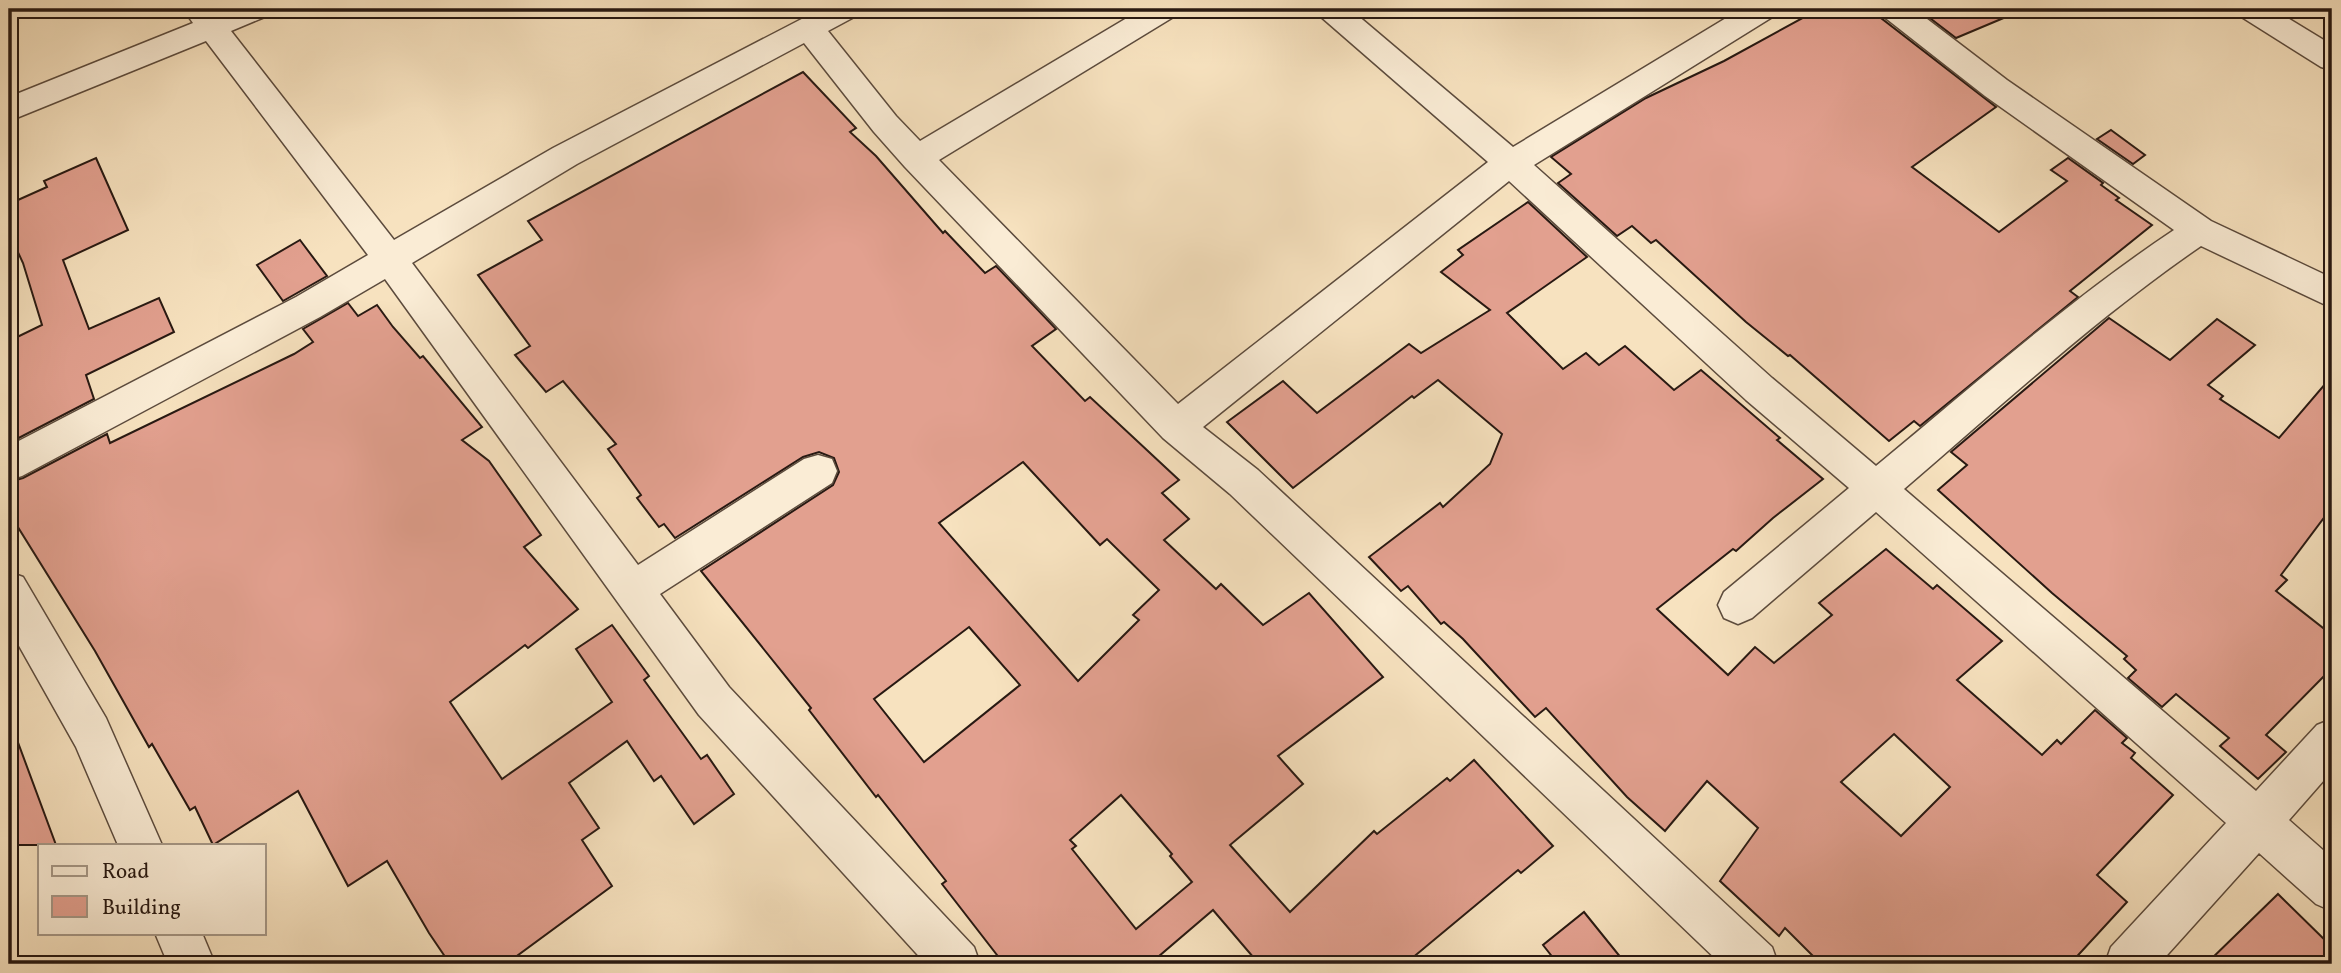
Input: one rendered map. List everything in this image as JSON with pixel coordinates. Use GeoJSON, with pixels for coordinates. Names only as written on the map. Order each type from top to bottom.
{"type":"FeatureCollection","features":[{"type":"Feature","properties":{"kind":"street"},"geometry":{"type":"LineString","coordinates":[[9,110],[206,18],[256,9]]}},
{"type":"Feature","properties":{"kind":"street"},"geometry":{"type":"LineString","coordinates":[[9,464],[308,307],[565,156],[845,9]]}},
{"type":"Feature","properties":{"kind":"street"},"geometry":{"type":"LineString","coordinates":[[917,158],[1164,9]]}},
{"type":"Feature","properties":{"kind":"street"},"geometry":{"type":"LineString","coordinates":[[1331,9],[1511,163],[1759,389],[2332,888]]}},
{"type":"Feature","properties":{"kind":"street"},"geometry":{"type":"LineString","coordinates":[[1176,427],[1511,163],[1763,9]]}},
{"type":"Feature","properties":{"kind":"street"},"geometry":{"type":"LineString","coordinates":[[1894,9],[1997,88],[2199,230],[2332,294]]}},
{"type":"Feature","properties":{"kind":"street"},"geometry":{"type":"LineString","coordinates":[[2251,9],[2332,59]]}},
{"type":"Feature","properties":{"kind":"street"},"geometry":{"type":"LineString","coordinates":[[206,18],[390,259],[714,701],[957,964]]}},
{"type":"Feature","properties":{"kind":"street"},"geometry":{"type":"LineString","coordinates":[[808,28],[885,124],[1176,427],[1244,482],[1755,964]]}},
{"type":"Feature","properties":{"kind":"street"},"geometry":{"type":"LineString","coordinates":[[1738,605],[2082,316],[2143,268],[2199,230]]}},
{"type":"Feature","properties":{"kind":"street"},"geometry":{"type":"LineString","coordinates":[[631,591],[818,471]]}},
{"type":"Feature","properties":{"kind":"street"},"geometry":{"type":"LineString","coordinates":[[9,590],[91,733],[140,844]]}},
{"type":"Feature","properties":{"kind":"street"},"geometry":{"type":"LineString","coordinates":[[2128,964],[2332,740]]}},
{"type":"Feature","properties":{"kind":"street"},"geometry":{"type":"LineString","coordinates":[[178,934],[192,964]]}},
{"type":"Feature","properties":{"kind":"building"},"geometry":{"type":"Polygon","coordinates":[[[1819,9],[1876,9],[1881,18],[1996,107],[1912,167],[1999,232],[2067,181],[2051,170],[2068,158],[2103,183],[2101,185],[2119,198],[2116,200],[2152,225],[2070,291],[2078,297],[1920,426],[1914,421],[1889,441],[1790,355],[1746,322],[1656,240],[1651,243],[1632,226],[1617,236],[1558,183],[1571,174],[1551,157],[1646,98],[1724,61],[1819,9]]]}},
{"type":"Feature","properties":{"kind":"building"},"geometry":{"type":"Polygon","coordinates":[[[1918,9],[2025,9],[1956,38],[1918,9]]]}},
{"type":"Feature","properties":{"kind":"building"},"geometry":{"type":"Polygon","coordinates":[[[803,72],[856,128],[850,132],[876,156],[943,233],[945,231],[985,273],[996,266],[1056,329],[1032,346],[1085,401],[1090,397],[1179,480],[1162,493],[1189,519],[1164,540],[1216,589],[1221,584],[1263,625],[1309,593],[1383,677],[1278,756],[1303,784],[1230,845],[1290,912],[1374,831],[1377,834],[1447,778],[1450,781],[1474,760],[1553,846],[1521,873],[1518,870],[1405,964],[1259,964],[1213,910],[1158,957],[1163,964],[1004,964],[942,884],[946,881],[878,795],[876,797],[809,710],[811,708],[701,571],[833,485],[839,472],[834,458],[819,452],[803,457],[675,538],[664,524],[659,527],[637,498],[641,495],[608,449],[616,444],[563,381],[546,392],[515,355],[530,346],[478,275],[542,240],[528,221],[803,72]],[[1023,462],[939,523],[1078,681],[1139,620],[1133,615],[1159,590],[1107,539],[1100,545],[1023,462]],[[969,627],[874,699],[924,762],[1020,685],[969,627]],[[1121,795],[1070,840],[1076,846],[1072,849],[1136,929],[1192,882],[1170,856],[1172,854],[1121,795]]]}},
{"type":"Feature","properties":{"kind":"building"},"geometry":{"type":"Polygon","coordinates":[[[2111,130],[2145,155],[2133,164],[2097,139],[2111,130]]]}},
{"type":"Feature","properties":{"kind":"building"},"geometry":{"type":"Polygon","coordinates":[[[96,158],[128,230],[63,260],[89,329],[159,298],[174,332],[86,375],[94,399],[9,443],[9,341],[42,325],[23,263],[9,233],[9,204],[47,187],[44,181],[96,158]]]}},
{"type":"Feature","properties":{"kind":"building"},"geometry":{"type":"Polygon","coordinates":[[[1528,202],[1587,257],[1507,313],[1563,369],[1586,353],[1599,365],[1625,346],[1674,390],[1701,370],[1823,479],[1736,551],[1733,549],[1657,609],[1728,675],[1755,647],[1774,663],[1832,615],[1819,603],[1886,549],[1933,589],[1937,585],[2002,641],[1957,680],[2042,755],[2057,740],[2061,744],[2095,710],[2127,738],[2122,743],[2135,753],[2131,758],[2173,795],[2097,875],[2127,902],[2070,964],[1821,964],[1785,928],[1779,936],[1720,881],[1758,828],[1707,781],[1665,831],[1627,797],[1546,708],[1535,717],[1463,639],[1444,622],[1441,624],[1408,586],[1401,591],[1369,557],[1440,503],[1443,507],[1490,464],[1502,434],[1438,380],[1414,398],[1412,396],[1293,488],[1227,422],[1283,381],[1317,413],[1409,344],[1421,353],[1490,310],[1441,272],[1463,255],[1458,250],[1528,202]],[[1894,734],[1841,782],[1901,836],[1950,787],[1894,734]]]}},
{"type":"Feature","properties":{"kind":"building"},"geometry":{"type":"Polygon","coordinates":[[[300,240],[327,276],[283,301],[257,265],[300,240]]]}},
{"type":"Feature","properties":{"kind":"building"},"geometry":{"type":"Polygon","coordinates":[[[348,303],[358,316],[377,305],[393,327],[420,358],[423,356],[482,427],[462,440],[489,461],[541,535],[524,547],[578,609],[528,648],[525,645],[450,702],[502,779],[612,702],[576,649],[612,625],[649,676],[644,680],[701,759],[707,755],[734,794],[694,824],[661,776],[654,781],[627,741],[569,783],[599,828],[582,840],[612,886],[506,964],[450,964],[387,861],[348,886],[298,791],[213,844],[195,807],[190,810],[152,744],[149,747],[95,651],[16,524],[9,502],[9,482],[23,478],[107,434],[110,443],[294,354],[313,342],[303,329],[348,303]]]}},
{"type":"Feature","properties":{"kind":"building"},"geometry":{"type":"Polygon","coordinates":[[[2109,318],[2170,360],[2217,319],[2255,345],[2208,385],[2223,396],[2220,399],[2279,438],[2332,376],[2332,507],[2281,575],[2287,580],[2276,591],[2332,635],[2332,668],[2266,735],[2286,752],[2258,779],[2220,746],[2229,738],[2176,694],[2162,707],[2128,678],[2136,670],[2124,659],[2127,656],[2052,593],[1938,490],[1967,465],[1951,452],[2109,318]]]}},
{"type":"Feature","properties":{"kind":"building"},"geometry":{"type":"Polygon","coordinates":[[[9,729],[13,729],[56,844],[9,845],[9,729]]]}},
{"type":"Feature","properties":{"kind":"building"},"geometry":{"type":"Polygon","coordinates":[[[2278,894],[2332,947],[2332,964],[2206,964],[2278,894]]]}},
{"type":"Feature","properties":{"kind":"building"},"geometry":{"type":"Polygon","coordinates":[[[1584,912],[1626,964],[1558,964],[1543,945],[1584,912]]]}}]}
